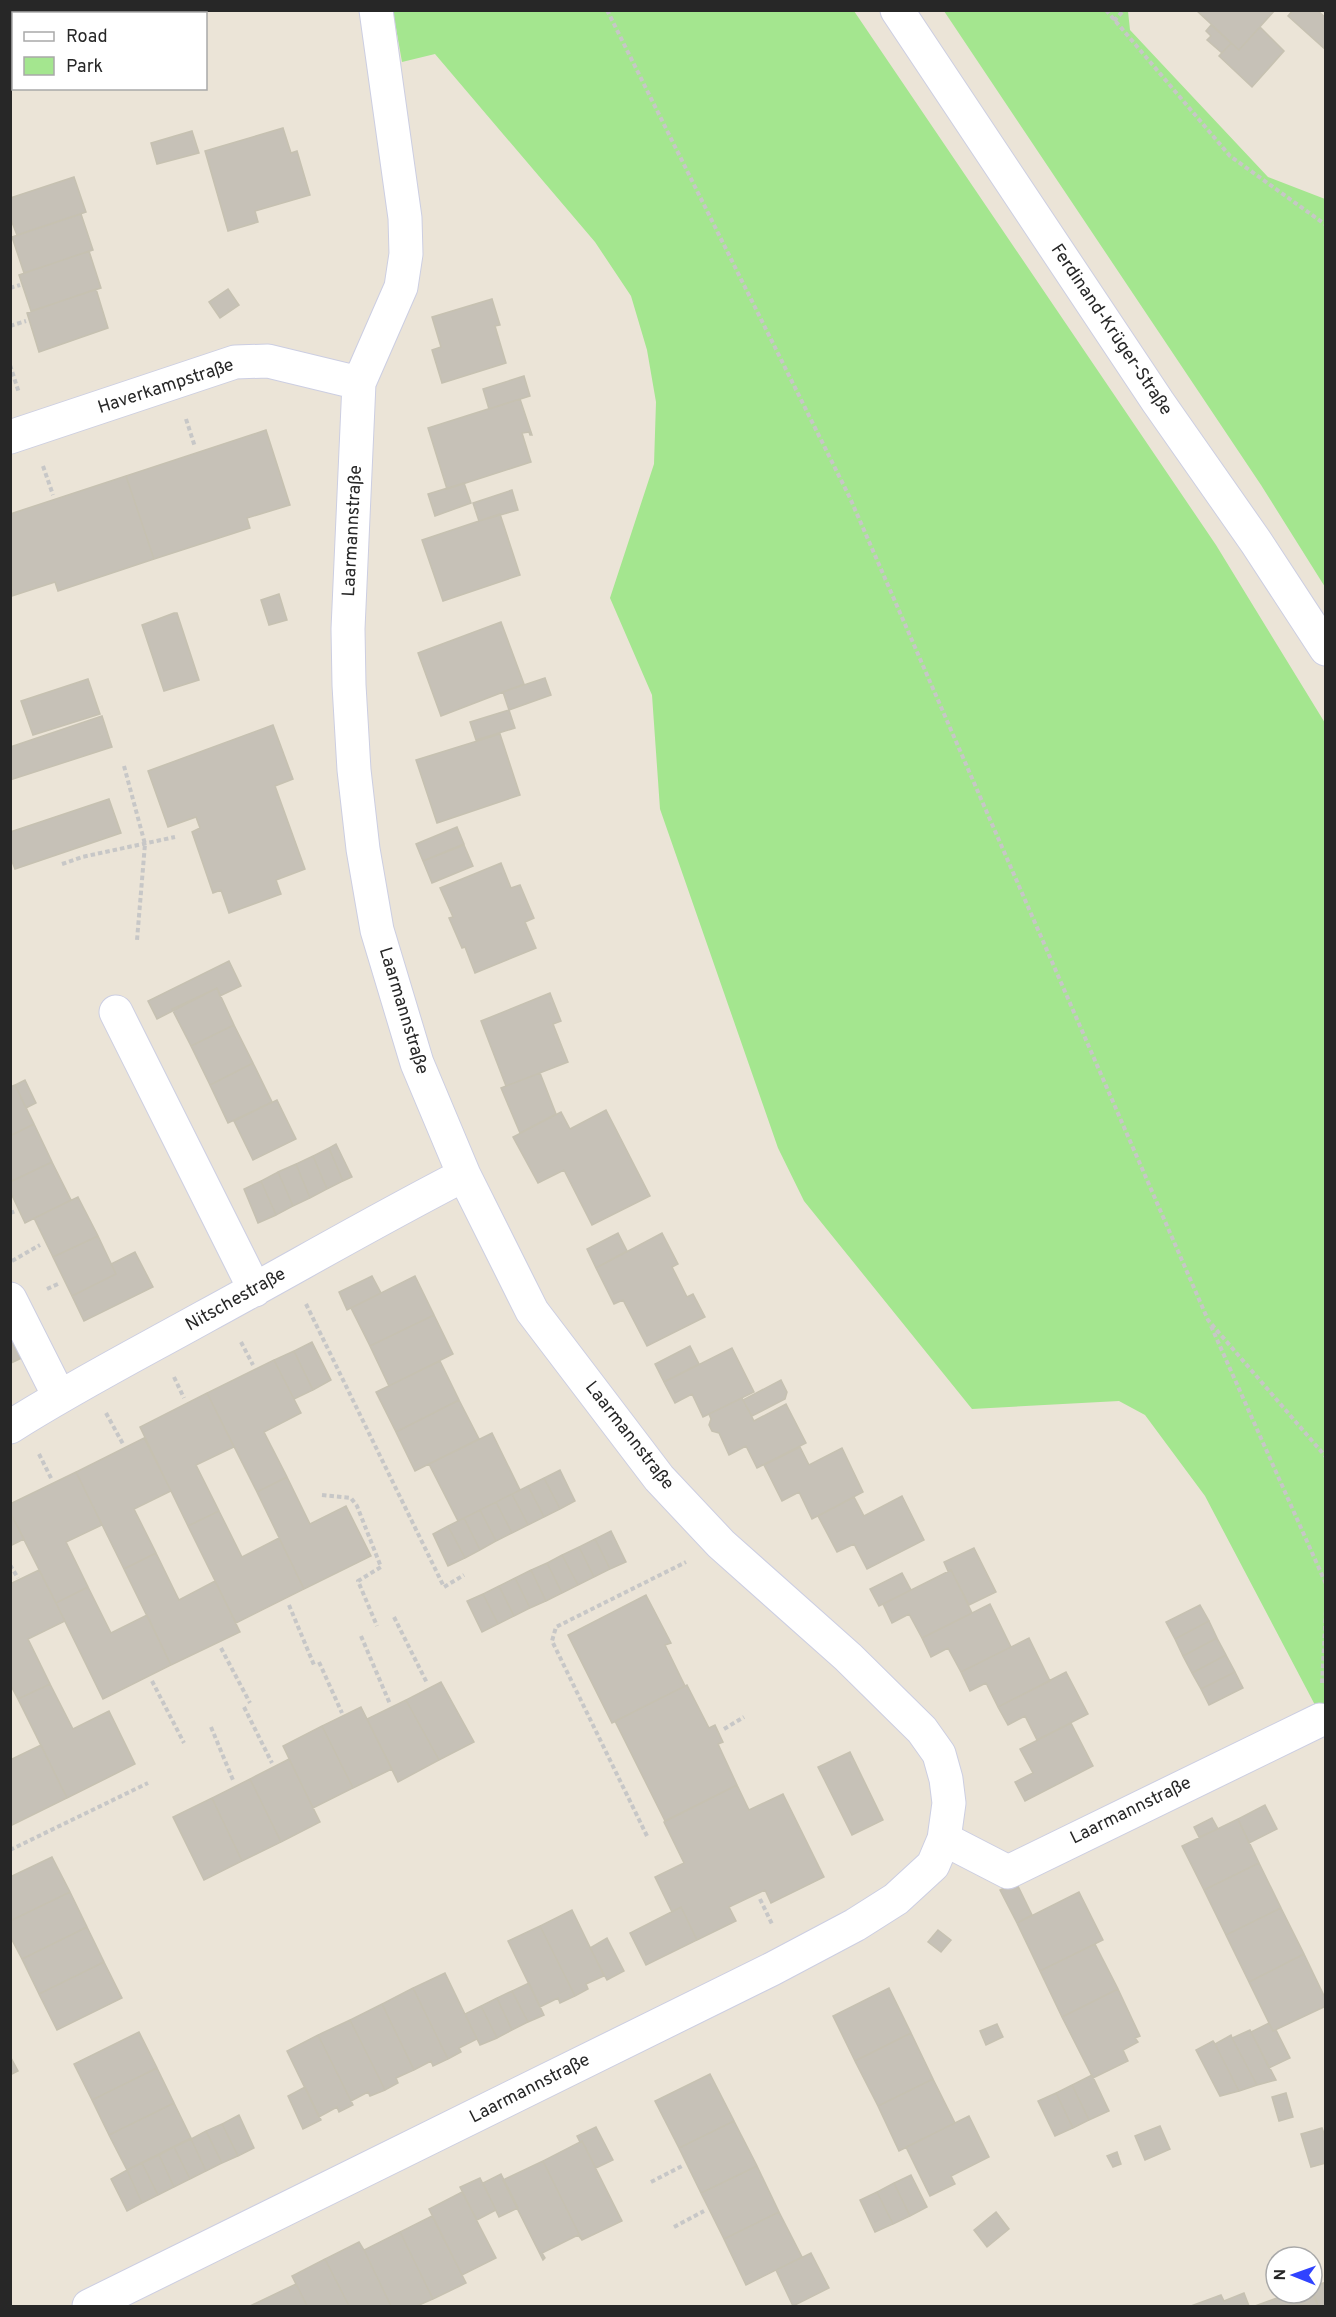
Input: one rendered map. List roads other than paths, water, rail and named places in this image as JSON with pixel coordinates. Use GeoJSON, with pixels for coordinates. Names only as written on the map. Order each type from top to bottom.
{"type":"FeatureCollection","features":[{"type":"Feature","properties":{"kind":"street","name":"Laarmannstraße"},"geometry":{"type":"LineString","coordinates":[[89,2307],[772,1970],[855,1925],[896,1899],[933,1865],[944,1839],[949,1803],[946,1779],[939,1754],[922,1730],[848,1657],[721,1544],[659,1478],[532,1311],[464,1175],[417,1063],[377,930],[363,849],[354,770],[348,629],[359,383],[401,287],[406,254],[405,218],[376,10]]}},
{"type":"Feature","properties":{"kind":"street","name":"Ferdinand-Krüger-Straße"},"geometry":{"type":"LineString","coordinates":[[897,10],[1326,649]]}},
{"type":"Feature","properties":{"kind":"street","name":"Haverkampstraße"},"geometry":{"type":"LineString","coordinates":[[10,437],[235,362],[268,361],[359,383]]}},
{"type":"Feature","properties":{"kind":"street"},"geometry":{"type":"LineString","coordinates":[[116,1012],[255,1290]]}},
{"type":"Feature","properties":{"kind":"street","name":"Nitschestraße"},"geometry":{"type":"LineString","coordinates":[[10,1427],[59,1396],[255,1290],[374,1222],[464,1175]]}},
{"type":"Feature","properties":{"kind":"street"},"geometry":{"type":"LineString","coordinates":[[10,1299],[59,1396]]}},
{"type":"Feature","properties":{"kind":"street","name":"Laarmannstraße"},"geometry":{"type":"LineString","coordinates":[[944,1839],[1008,1872],[1320,1720]]}}]}
